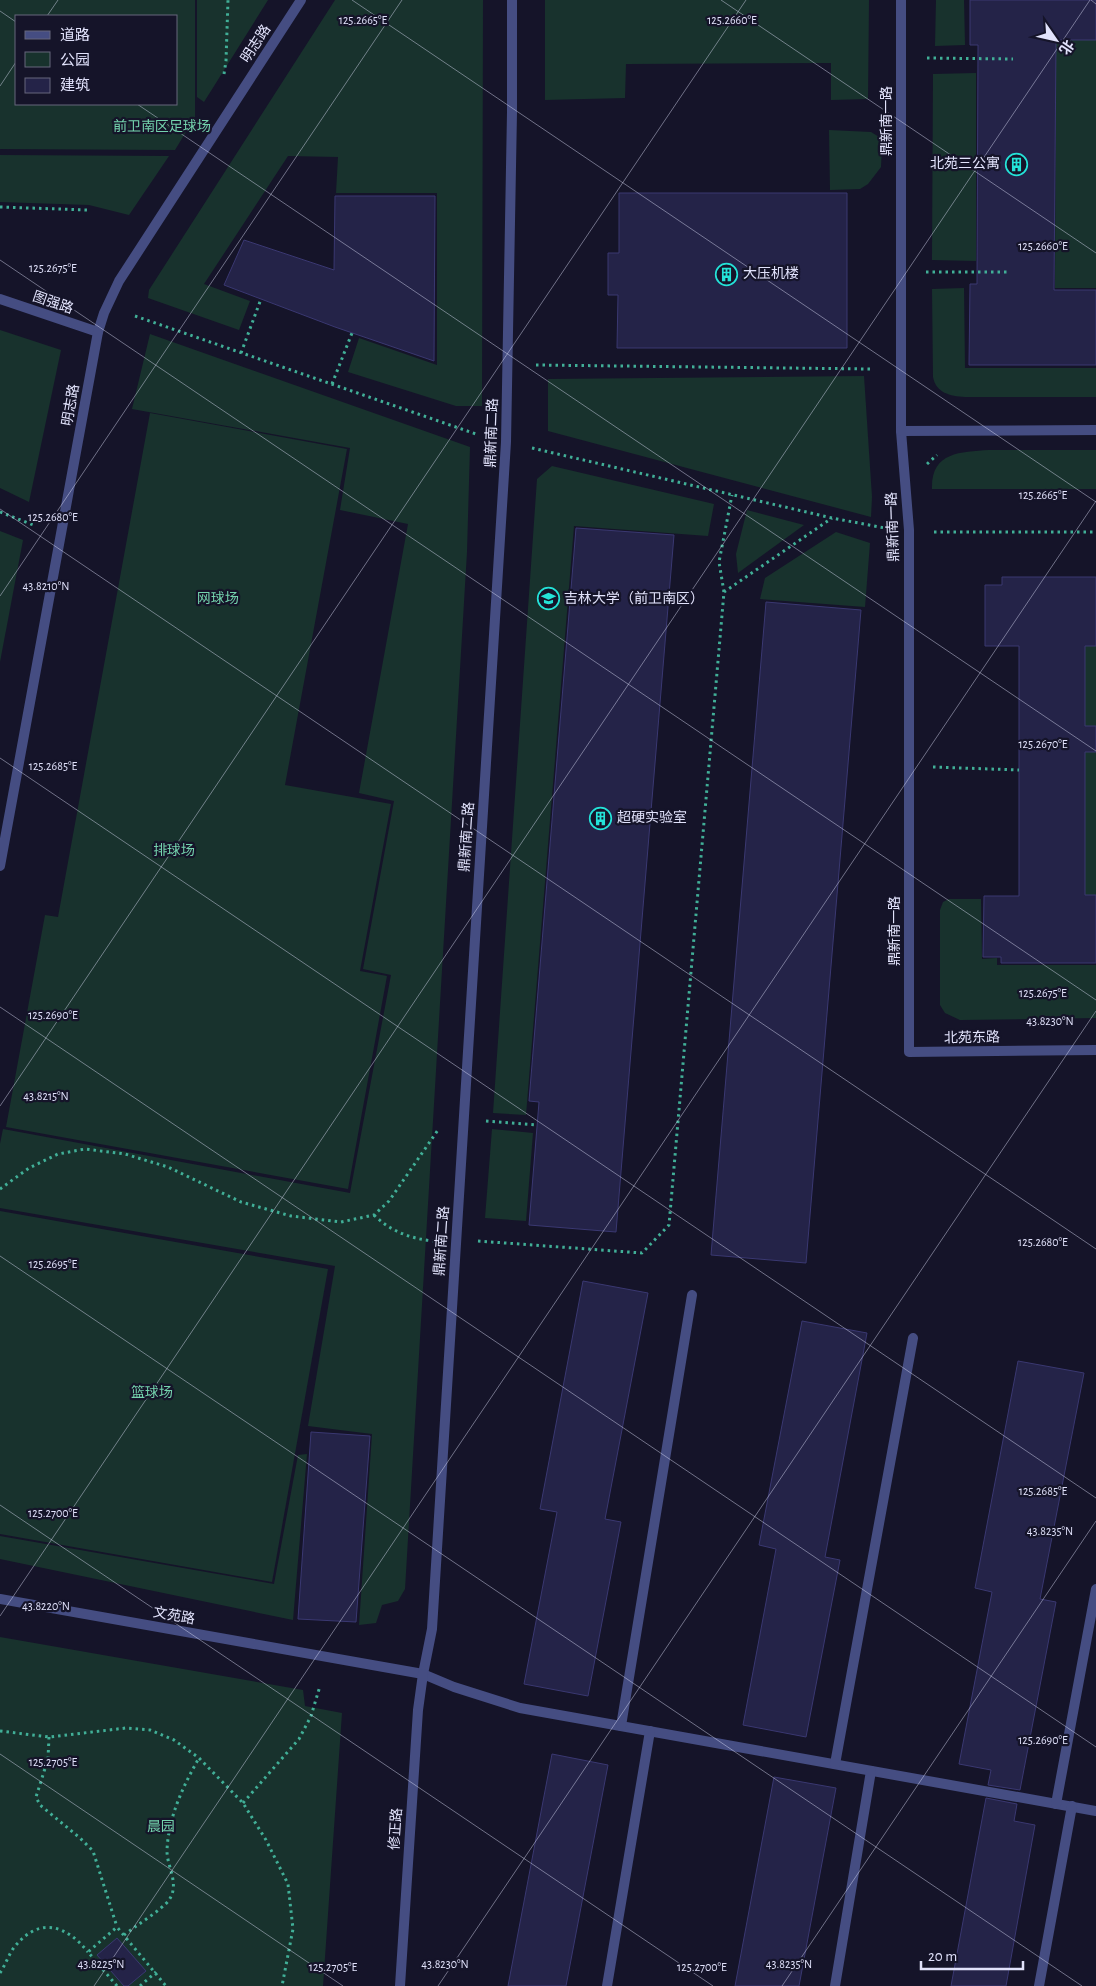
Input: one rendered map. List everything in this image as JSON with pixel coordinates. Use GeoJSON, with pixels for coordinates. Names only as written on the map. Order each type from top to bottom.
{"type":"FeatureCollection","features":[{"type":"Feature","properties":{"kind":"street","name":"明志路"},"geometry":{"type":"LineString","coordinates":[[0,866],[98,332],[104,313],[120,281],[301,0]]}},
{"type":"Feature","properties":{"kind":"street","name":"鼎新南二路"},"geometry":{"type":"LineString","coordinates":[[423,1674],[432,1629],[506,442],[512,122],[512,0]]}},
{"type":"Feature","properties":{"kind":"street","name":"鼎新南一路"},"geometry":{"type":"LineString","coordinates":[[901,0],[900,431],[909,530],[909,1052]]}},
{"type":"Feature","properties":{"kind":"street","name":"图强路"},"geometry":{"type":"LineString","coordinates":[[0,299],[98,332]]}},
{"type":"Feature","properties":{"kind":"street"},"geometry":{"type":"LineString","coordinates":[[900,431],[1096,430]]}},
{"type":"Feature","properties":{"kind":"street","name":"北苑东路"},"geometry":{"type":"LineString","coordinates":[[909,1052],[1096,1050]]}},
{"type":"Feature","properties":{"kind":"street"},"geometry":{"type":"LineString","coordinates":[[621,1726],[692,1295]]}},
{"type":"Feature","properties":{"kind":"street"},"geometry":{"type":"LineString","coordinates":[[835,1764],[913,1338]]}},
{"type":"Feature","properties":{"kind":"street"},"geometry":{"type":"LineString","coordinates":[[1056,1804],[1096,1589]]}},
{"type":"Feature","properties":{"kind":"street","name":"文苑路"},"geometry":{"type":"LineString","coordinates":[[0,1599],[423,1674],[454,1687],[520,1708],[1096,1811]]}},
{"type":"Feature","properties":{"kind":"street","name":"修正路"},"geometry":{"type":"LineString","coordinates":[[400,1986],[418,1710],[423,1674]]}},
{"type":"Feature","properties":{"kind":"street"},"geometry":{"type":"LineString","coordinates":[[607,1986],[650,1732]]}},
{"type":"Feature","properties":{"kind":"street"},"geometry":{"type":"LineString","coordinates":[[835,1986],[871,1771]]}},
{"type":"Feature","properties":{"kind":"street"},"geometry":{"type":"LineString","coordinates":[[1039,1986],[1072,1806]]}},
{"type":"Feature","properties":{"kind":"path"},"geometry":{"type":"LineString","coordinates":[[223,78],[226,61],[228,0]]}},
{"type":"Feature","properties":{"kind":"path"},"geometry":{"type":"LineString","coordinates":[[927,58],[1013,59]]}},
{"type":"Feature","properties":{"kind":"path"},"geometry":{"type":"LineString","coordinates":[[0,207],[88,210]]}},
{"type":"Feature","properties":{"kind":"path"},"geometry":{"type":"LineString","coordinates":[[926,272],[1010,272]]}},
{"type":"Feature","properties":{"kind":"path"},"geometry":{"type":"LineString","coordinates":[[241,353],[261,299]]}},
{"type":"Feature","properties":{"kind":"path"},"geometry":{"type":"LineString","coordinates":[[135,316],[476,434]]}},
{"type":"Feature","properties":{"kind":"path"},"geometry":{"type":"LineString","coordinates":[[332,384],[352,333]]}},
{"type":"Feature","properties":{"kind":"path"},"geometry":{"type":"LineString","coordinates":[[536,365],[870,369]]}},
{"type":"Feature","properties":{"kind":"path"},"geometry":{"type":"LineString","coordinates":[[532,448],[832,518],[885,528]]}},
{"type":"Feature","properties":{"kind":"path"},"geometry":{"type":"LineString","coordinates":[[478,1241],[642,1253],[669,1225],[724,592],[718,562],[732,495]]}},
{"type":"Feature","properties":{"kind":"path"},"geometry":{"type":"LineString","coordinates":[[0,512],[36,526]]}},
{"type":"Feature","properties":{"kind":"path"},"geometry":{"type":"LineString","coordinates":[[724,592],[832,518]]}},
{"type":"Feature","properties":{"kind":"path"},"geometry":{"type":"LineString","coordinates":[[934,532],[1096,532]]}},
{"type":"Feature","properties":{"kind":"path"},"geometry":{"type":"LineString","coordinates":[[933,767],[1019,770]]}},
{"type":"Feature","properties":{"kind":"path"},"geometry":{"type":"LineString","coordinates":[[486,1121],[538,1125]]}},
{"type":"Feature","properties":{"kind":"path"},"geometry":{"type":"LineString","coordinates":[[0,1189],[30,1168],[58,1154],[85,1149],[125,1154],[168,1167],[241,1202],[291,1216],[341,1222],[374,1215],[389,1201],[438,1130]]}},
{"type":"Feature","properties":{"kind":"path"},"geometry":{"type":"LineString","coordinates":[[374,1215],[385,1226],[399,1233],[431,1240]]}},
{"type":"Feature","properties":{"kind":"path"},"geometry":{"type":"LineString","coordinates":[[243,1803],[299,1739],[311,1716],[320,1686]]}},
{"type":"Feature","properties":{"kind":"path"},"geometry":{"type":"LineString","coordinates":[[0,1730],[49,1737],[126,1728],[150,1730],[174,1740],[199,1758],[243,1803],[266,1840],[288,1884],[293,1929],[282,1986]]}},
{"type":"Feature","properties":{"kind":"path"},"geometry":{"type":"LineString","coordinates":[[49,1737],[48,1759],[36,1797],[40,1805],[93,1851],[117,1927],[166,1986]]}},
{"type":"Feature","properties":{"kind":"path"},"geometry":{"type":"LineString","coordinates":[[124,1935],[169,1900],[174,1888],[167,1853],[170,1831],[176,1805],[199,1758]]}},
{"type":"Feature","properties":{"kind":"path"},"geometry":{"type":"LineString","coordinates":[[0,1973],[15,1946],[27,1935],[42,1927],[54,1927],[76,1938],[117,1986]]}},
{"type":"Feature","properties":{"kind":"path"},"geometry":{"type":"LineString","coordinates":[[88,1952],[117,1927]]}},
{"type":"Feature","properties":{"kind":"path"},"geometry":{"type":"LineString","coordinates":[[140,1986],[156,1972]]}},
{"type":"Feature","properties":{"kind":"path"},"geometry":{"type":"LineString","coordinates":[[109,1986],[111,1979]]}},
{"type":"Feature","properties":{"kind":"green space","name":"前卫南区足球场"},"geometry":{"type":"Polygon","coordinates":[[[0,0],[195,0],[195,117],[175,150],[0,149],[0,0]]]}},
{"type":"Feature","properties":{"kind":"green space"},"geometry":{"type":"Polygon","coordinates":[[[197,0],[268,0],[204,102],[197,97],[197,0]]]}},
{"type":"Feature","properties":{"kind":"green space"},"geometry":{"type":"Polygon","coordinates":[[[335,0],[483,0],[482,406],[456,406],[348,372],[359,338],[437,365],[437,193],[336,193],[338,157],[288,156],[204,284],[250,301],[239,330],[148,298],[149,290],[335,0]]]}},
{"type":"Feature","properties":{"kind":"green space"},"geometry":{"type":"Polygon","coordinates":[[[545,0],[869,0],[868,99],[831,100],[831,63],[626,64],[625,98],[545,100],[545,0]]]}},
{"type":"Feature","properties":{"kind":"green space"},"geometry":{"type":"Polygon","coordinates":[[[936,0],[964,0],[965,45],[935,46],[936,0]]]}},
{"type":"Feature","properties":{"kind":"green space"},"geometry":{"type":"Polygon","coordinates":[[[1056,40],[1096,40],[1096,288],[1055,288],[1056,40]]]}},
{"type":"Feature","properties":{"kind":"green space"},"geometry":{"type":"Polygon","coordinates":[[[976,73],[976,261],[932,260],[933,74],[976,73]]]}},
{"type":"Feature","properties":{"kind":"green space"},"geometry":{"type":"Polygon","coordinates":[[[829,130],[871,132],[879,137],[882,145],[881,167],[868,184],[860,189],[830,190],[829,130]]]}},
{"type":"Feature","properties":{"kind":"green space"},"geometry":{"type":"Polygon","coordinates":[[[0,155],[169,156],[129,215],[89,205],[0,202],[0,155]]]}},
{"type":"Feature","properties":{"kind":"green space"},"geometry":{"type":"Polygon","coordinates":[[[964,288],[965,368],[1096,368],[1096,397],[965,397],[954,396],[940,390],[933,377],[932,289],[964,288]]]}},
{"type":"Feature","properties":{"kind":"green space"},"geometry":{"type":"Polygon","coordinates":[[[0,330],[61,350],[29,502],[0,488],[0,330]]]}},
{"type":"Feature","properties":{"kind":"green space"},"geometry":{"type":"Polygon","coordinates":[[[150,334],[470,447],[467,552],[405,1589],[398,1601],[382,1605],[376,1623],[359,1625],[372,1434],[308,1426],[335,1266],[0,1208],[0,1144],[3,1129],[350,1193],[391,975],[363,969],[394,801],[359,793],[408,524],[340,510],[350,448],[132,409],[150,334]]]}},
{"type":"Feature","properties":{"kind":"green space"},"geometry":{"type":"Polygon","coordinates":[[[864,376],[872,497],[871,517],[548,431],[548,379],[864,376]]]}},
{"type":"Feature","properties":{"kind":"green space"},"geometry":{"type":"Polygon","coordinates":[[[150,413],[347,449],[285,785],[391,804],[360,971],[387,976],[348,1189],[6,1127],[45,915],[58,917],[150,413]]]}},
{"type":"Feature","properties":{"kind":"green space"},"geometry":{"type":"Polygon","coordinates":[[[989,450],[1096,450],[1096,489],[932,489],[936,468],[949,456],[958,453],[989,450]]]}},
{"type":"Feature","properties":{"kind":"green space"},"geometry":{"type":"Polygon","coordinates":[[[552,466],[714,504],[708,536],[574,526],[526,1115],[493,1113],[537,479],[552,466]]]}},
{"type":"Feature","properties":{"kind":"green space"},"geometry":{"type":"Polygon","coordinates":[[[747,510],[804,525],[738,573],[736,554],[747,510]]]}},
{"type":"Feature","properties":{"kind":"green space"},"geometry":{"type":"Polygon","coordinates":[[[0,531],[23,540],[0,662],[0,531]]]}},
{"type":"Feature","properties":{"kind":"green space"},"geometry":{"type":"Polygon","coordinates":[[[836,532],[870,543],[865,607],[760,599],[765,578],[836,532]]]}},
{"type":"Feature","properties":{"kind":"green space"},"geometry":{"type":"Polygon","coordinates":[[[1060,646],[1096,646],[1096,726],[1085,726],[1085,671],[1060,671],[1060,646]]]}},
{"type":"Feature","properties":{"kind":"green space"},"geometry":{"type":"Polygon","coordinates":[[[1085,752],[1096,752],[1096,895],[1060,895],[1085,869],[1085,752]]]}},
{"type":"Feature","properties":{"kind":"green space"},"geometry":{"type":"Polygon","coordinates":[[[949,899],[981,899],[982,959],[997,958],[997,965],[1096,965],[1096,1018],[960,1020],[945,1013],[940,1005],[940,910],[943,902],[949,899]]]}},
{"type":"Feature","properties":{"kind":"green space"},"geometry":{"type":"Polygon","coordinates":[[[492,1129],[533,1133],[526,1221],[485,1218],[492,1129]]]}},
{"type":"Feature","properties":{"kind":"green space","name":"篮球场"},"geometry":{"type":"Polygon","coordinates":[[[0,1211],[328,1269],[272,1582],[0,1534],[0,1211]]]}},
{"type":"Feature","properties":{"kind":"green space"},"geometry":{"type":"Polygon","coordinates":[[[307,1454],[293,1620],[0,1559],[0,1536],[274,1584],[298,1455],[307,1454]]]}},
{"type":"Feature","properties":{"kind":"green space","name":"晨园"},"geometry":{"type":"Polygon","coordinates":[[[0,1637],[303,1690],[305,1706],[342,1713],[323,1986],[0,1986],[0,1637]]]}},
{"type":"Feature","properties":{"kind":"building","name":"北苑三公寓"},"geometry":{"type":"Polygon","coordinates":[[[970,0],[1096,0],[1096,40],[1056,40],[1054,290],[1096,290],[1096,365],[969,365],[970,284],[977,284],[978,45],[970,45],[970,0]]]}},
{"type":"Feature","properties":{"kind":"building","name":"大压机楼"},"geometry":{"type":"Polygon","coordinates":[[[619,193],[847,193],[847,348],[617,348],[618,295],[608,295],[608,253],[619,253],[619,193]]]}},
{"type":"Feature","properties":{"kind":"building"},"geometry":{"type":"Polygon","coordinates":[[[335,196],[435,196],[434,361],[335,327],[224,285],[244,240],[334,270],[335,196]]]}},
{"type":"Feature","properties":{"kind":"building","name":"超硬实验室"},"geometry":{"type":"Polygon","coordinates":[[[576,528],[674,535],[616,1232],[529,1225],[539,1102],[529,1101],[576,528]]]}},
{"type":"Feature","properties":{"kind":"building"},"geometry":{"type":"Polygon","coordinates":[[[1002,577],[1096,577],[1096,646],[1085,646],[1085,726],[1096,726],[1096,752],[1085,752],[1085,895],[1096,895],[1096,963],[1001,963],[1001,957],[983,957],[984,896],[1019,896],[1019,646],[985,646],[985,585],[1002,585],[1002,577]]]}},
{"type":"Feature","properties":{"kind":"building"},"geometry":{"type":"Polygon","coordinates":[[[766,602],[861,610],[806,1263],[711,1255],[766,602]]]}},
{"type":"Feature","properties":{"kind":"building"},"geometry":{"type":"Polygon","coordinates":[[[583,1281],[648,1293],[605,1519],[621,1522],[588,1696],[524,1684],[557,1512],[540,1509],[583,1281]]]}},
{"type":"Feature","properties":{"kind":"building"},"geometry":{"type":"Polygon","coordinates":[[[802,1321],[867,1333],[825,1557],[840,1560],[806,1737],[743,1725],[776,1549],[759,1545],[802,1321]]]}},
{"type":"Feature","properties":{"kind":"building"},"geometry":{"type":"Polygon","coordinates":[[[1018,1361],[1084,1373],[1040,1599],[1056,1602],[1020,1790],[988,1785],[991,1770],[959,1764],[992,1592],[975,1588],[1018,1361]]]}},
{"type":"Feature","properties":{"kind":"building"},"geometry":{"type":"Polygon","coordinates":[[[311,1432],[370,1436],[356,1622],[298,1619],[311,1432]]]}},
{"type":"Feature","properties":{"kind":"building"},"geometry":{"type":"Polygon","coordinates":[[[552,1754],[608,1765],[566,1986],[508,1986],[552,1754]]]}},
{"type":"Feature","properties":{"kind":"building"},"geometry":{"type":"Polygon","coordinates":[[[774,1777],[836,1788],[799,1986],[735,1986],[774,1777]]]}},
{"type":"Feature","properties":{"kind":"building"},"geometry":{"type":"Polygon","coordinates":[[[986,1798],[1017,1804],[1014,1821],[1035,1825],[1006,1986],[951,1986],[986,1798]]]}},
{"type":"Feature","properties":{"kind":"building"},"geometry":{"type":"Polygon","coordinates":[[[117,1938],[146,1971],[128,1986],[124,1986],[97,1955],[117,1938]]]}},
{"type":"Feature","properties":{"kind":"place","name":"北苑三公寓"},"geometry":{"type":"Point","coordinates":[1016,164]}},
{"type":"Feature","properties":{"kind":"place","name":"大压机楼"},"geometry":{"type":"Point","coordinates":[727,274]}},
{"type":"Feature","properties":{"kind":"place","name":"吉林大学（前卫南区）"},"geometry":{"type":"Point","coordinates":[548,599]}},
{"type":"Feature","properties":{"kind":"place","name":"超硬实验室"},"geometry":{"type":"Point","coordinates":[601,818]}},
{"type":"Feature","properties":{"kind":"park label","name":"网球场"},"geometry":{"type":"Point","coordinates":[218,599]}},
{"type":"Feature","properties":{"kind":"park label","name":"排球场"},"geometry":{"type":"Point","coordinates":[174,851]}}]}
